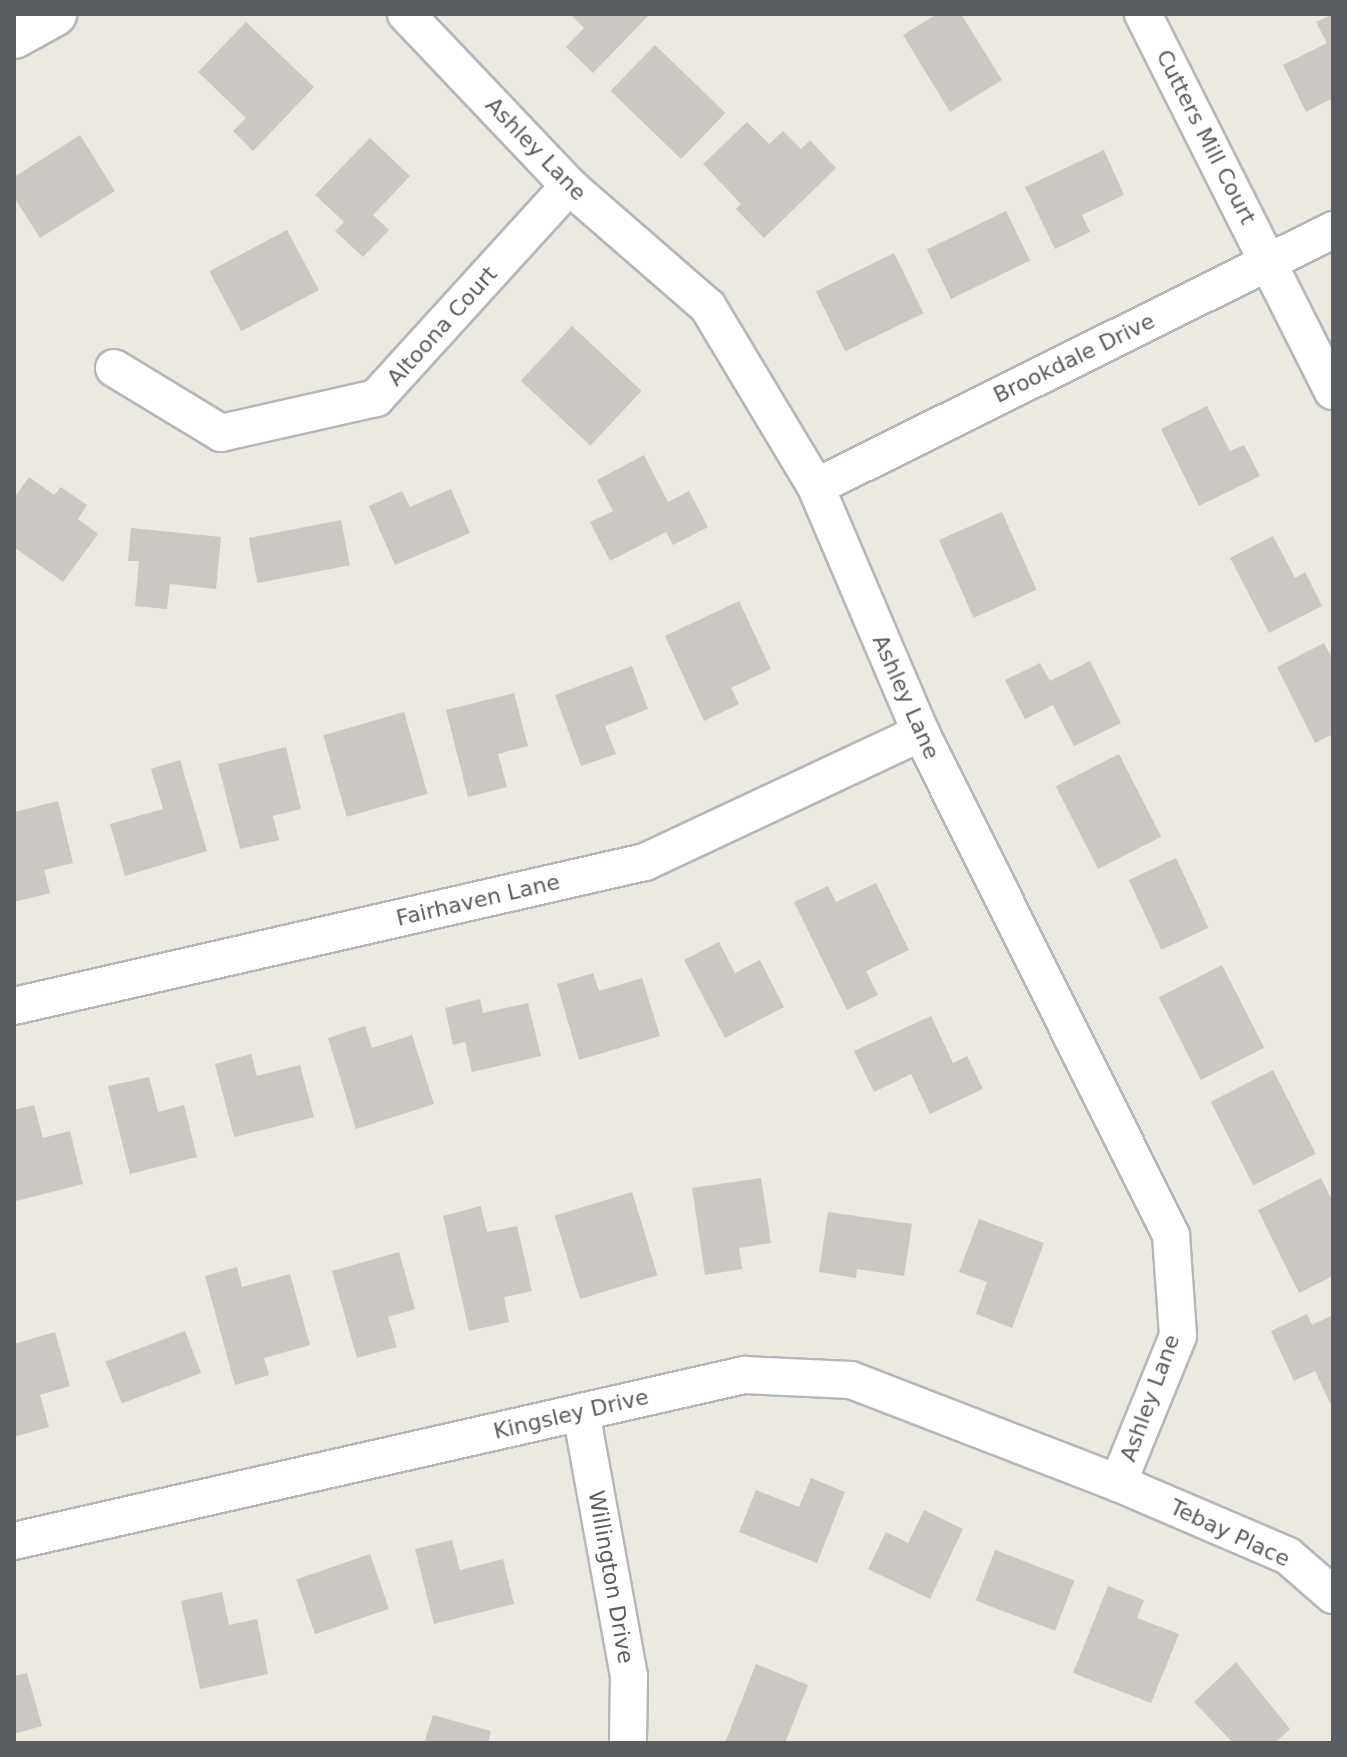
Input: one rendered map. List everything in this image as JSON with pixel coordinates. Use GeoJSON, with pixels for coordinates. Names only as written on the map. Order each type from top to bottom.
{"type":"FeatureCollection","features":[{"type":"Feature","properties":{"kind":"street"},"geometry":{"type":"LineString","coordinates":[[14,36],[54,14]]}},
{"type":"Feature","properties":{"kind":"street","name":"Ashley Lane"},"geometry":{"type":"LineString","coordinates":[[406,14],[569,186],[708,307],[816,487],[921,733],[1171,1235],[1178,1336],[1118,1483]]}},
{"type":"Feature","properties":{"kind":"street","name":"Cutters Mill Court"},"geometry":{"type":"LineString","coordinates":[[1143,14],[1333,391]]}},
{"type":"Feature","properties":{"kind":"street","name":"Altoona Court"},"geometry":{"type":"LineString","coordinates":[[114,368],[221,433],[376,398],[569,186]]}},
{"type":"Feature","properties":{"kind":"street","name":"Brookdale Drive"},"geometry":{"type":"LineString","coordinates":[[816,487],[1333,230]]}},
{"type":"Feature","properties":{"kind":"street","name":"Fairhaven Lane"},"geometry":{"type":"LineString","coordinates":[[14,1006],[645,862],[921,733]]}},
{"type":"Feature","properties":{"kind":"street","name":"Kingsley Drive"},"geometry":{"type":"LineString","coordinates":[[14,1541],[744,1375],[851,1380],[1118,1483]]}},
{"type":"Feature","properties":{"kind":"street","name":"Willington Drive"},"geometry":{"type":"LineString","coordinates":[[581,1412],[629,1676],[628,1743]]}},
{"type":"Feature","properties":{"kind":"street","name":"Tebay Place"},"geometry":{"type":"LineString","coordinates":[[1118,1483],[1288,1556],[1333,1595]]}},
{"type":"Feature","properties":{"kind":"building"},"geometry":{"type":"Polygon","coordinates":[[[570,14],[650,14],[593,73],[566,47],[584,28],[570,14]]]}},
{"type":"Feature","properties":{"kind":"building"},"geometry":{"type":"Polygon","coordinates":[[[937,14],[961,14],[1002,80],[950,112],[903,35],[937,14]]]}},
{"type":"Feature","properties":{"kind":"building"},"geometry":{"type":"Polygon","coordinates":[[[1333,14],[1333,98],[1306,112],[1283,65],[1327,43],[1316,22],[1333,14]]]}},
{"type":"Feature","properties":{"kind":"building"},"geometry":{"type":"Polygon","coordinates":[[[246,22],[314,87],[253,151],[233,131],[246,118],[198,72],[246,22]]]}},
{"type":"Feature","properties":{"kind":"building"},"geometry":{"type":"Polygon","coordinates":[[[655,45],[725,113],[681,159],[611,91],[655,45]]]}},
{"type":"Feature","properties":{"kind":"building"},"geometry":{"type":"Polygon","coordinates":[[[747,122],[769,144],[783,131],[801,149],[810,140],[836,168],[764,238],[736,209],[741,204],[703,164],[747,122]]]}},
{"type":"Feature","properties":{"kind":"building"},"geometry":{"type":"Polygon","coordinates":[[[80,135],[115,191],[40,238],[14,197],[14,177],[80,135]]]}},
{"type":"Feature","properties":{"kind":"building"},"geometry":{"type":"Polygon","coordinates":[[[370,138],[410,176],[373,215],[389,230],[363,257],[335,231],[344,222],[315,195],[370,138]]]}},
{"type":"Feature","properties":{"kind":"building"},"geometry":{"type":"Polygon","coordinates":[[[1104,150],[1124,195],[1082,215],[1090,232],[1055,249],[1025,187],[1104,150]]]}},
{"type":"Feature","properties":{"kind":"building"},"geometry":{"type":"Polygon","coordinates":[[[1006,211],[1030,260],[951,299],[927,250],[1006,211]]]}},
{"type":"Feature","properties":{"kind":"building"},"geometry":{"type":"Polygon","coordinates":[[[287,230],[319,290],[241,331],[209,271],[287,230]]]}},
{"type":"Feature","properties":{"kind":"building"},"geometry":{"type":"Polygon","coordinates":[[[894,253],[923,313],[845,351],[816,291],[894,253]]]}},
{"type":"Feature","properties":{"kind":"building"},"geometry":{"type":"Polygon","coordinates":[[[572,326],[641,391],[590,446],[521,381],[572,326]]]}},
{"type":"Feature","properties":{"kind":"building"},"geometry":{"type":"Polygon","coordinates":[[[1207,406],[1230,451],[1244,445],[1260,476],[1199,506],[1161,429],[1207,406]]]}},
{"type":"Feature","properties":{"kind":"building"},"geometry":{"type":"Polygon","coordinates":[[[644,455],[668,502],[689,491],[708,527],[673,545],[666,532],[610,561],[590,522],[613,511],[597,480],[644,455]]]}},
{"type":"Feature","properties":{"kind":"building"},"geometry":{"type":"Polygon","coordinates":[[[29,477],[54,495],[61,487],[87,505],[78,519],[98,534],[63,582],[14,547],[14,498],[29,477]]]}},
{"type":"Feature","properties":{"kind":"building"},"geometry":{"type":"Polygon","coordinates":[[[451,489],[470,533],[395,565],[369,506],[402,491],[410,507],[451,489]]]}},
{"type":"Feature","properties":{"kind":"building"},"geometry":{"type":"Polygon","coordinates":[[[1002,512],[1037,590],[974,618],[939,540],[1002,512]]]}},
{"type":"Feature","properties":{"kind":"building"},"geometry":{"type":"Polygon","coordinates":[[[341,520],[350,565],[258,583],[249,538],[341,520]]]}},
{"type":"Feature","properties":{"kind":"building"},"geometry":{"type":"Polygon","coordinates":[[[131,528],[221,537],[216,589],[170,584],[167,609],[135,606],[139,561],[128,561],[131,528]]]}},
{"type":"Feature","properties":{"kind":"building"},"geometry":{"type":"Polygon","coordinates":[[[1273,536],[1295,578],[1305,572],[1322,606],[1269,633],[1230,558],[1273,536]]]}},
{"type":"Feature","properties":{"kind":"building"},"geometry":{"type":"Polygon","coordinates":[[[739,601],[771,669],[731,688],[739,704],[704,721],[665,636],[739,601]]]}},
{"type":"Feature","properties":{"kind":"building"},"geometry":{"type":"Polygon","coordinates":[[[1324,643],[1333,660],[1333,734],[1315,743],[1277,667],[1324,643]]]}},
{"type":"Feature","properties":{"kind":"building"},"geometry":{"type":"Polygon","coordinates":[[[1090,661],[1121,723],[1074,746],[1053,705],[1025,719],[1005,680],[1040,663],[1050,681],[1090,661]]]}},
{"type":"Feature","properties":{"kind":"building"},"geometry":{"type":"Polygon","coordinates":[[[632,666],[648,709],[605,726],[616,754],[581,766],[555,695],[632,666]]]}},
{"type":"Feature","properties":{"kind":"building"},"geometry":{"type":"Polygon","coordinates":[[[514,693],[528,746],[498,754],[507,787],[468,797],[446,710],[514,693]]]}},
{"type":"Feature","properties":{"kind":"building"},"geometry":{"type":"Polygon","coordinates":[[[404,712],[427,794],[347,817],[323,735],[404,712]]]}},
{"type":"Feature","properties":{"kind":"building"},"geometry":{"type":"Polygon","coordinates":[[[286,747],[301,809],[273,816],[279,840],[240,849],[218,764],[286,747]]]}},
{"type":"Feature","properties":{"kind":"building"},"geometry":{"type":"Polygon","coordinates":[[[1119,754],[1161,837],[1098,869],[1056,786],[1119,754]]]}},
{"type":"Feature","properties":{"kind":"building"},"geometry":{"type":"Polygon","coordinates":[[[180,760],[207,851],[125,876],[110,824],[163,809],[151,769],[180,760]]]}},
{"type":"Feature","properties":{"kind":"building"},"geometry":{"type":"Polygon","coordinates":[[[58,801],[73,863],[44,870],[50,893],[14,902],[14,812],[58,801]]]}},
{"type":"Feature","properties":{"kind":"building"},"geometry":{"type":"Polygon","coordinates":[[[1176,858],[1209,928],[1161,950],[1129,880],[1176,858]]]}},
{"type":"Feature","properties":{"kind":"building"},"geometry":{"type":"Polygon","coordinates":[[[876,883],[909,950],[866,971],[878,995],[847,1010],[794,902],[828,886],[836,902],[876,883]]]}},
{"type":"Feature","properties":{"kind":"building"},"geometry":{"type":"Polygon","coordinates":[[[719,942],[735,973],[760,960],[784,1007],[725,1038],[684,960],[719,942]]]}},
{"type":"Feature","properties":{"kind":"building"},"geometry":{"type":"Polygon","coordinates":[[[1222,965],[1264,1048],[1201,1080],[1159,997],[1222,965]]]}},
{"type":"Feature","properties":{"kind":"building"},"geometry":{"type":"Polygon","coordinates":[[[593,973],[599,991],[642,978],[660,1036],[579,1060],[557,984],[593,973]]]}},
{"type":"Feature","properties":{"kind":"building"},"geometry":{"type":"Polygon","coordinates":[[[480,999],[483,1013],[528,1003],[541,1056],[472,1072],[465,1042],[453,1045],[445,1008],[480,999]]]}},
{"type":"Feature","properties":{"kind":"building"},"geometry":{"type":"Polygon","coordinates":[[[931,1016],[953,1063],[967,1056],[983,1089],[930,1114],[911,1074],[874,1092],[854,1051],[931,1016]]]}},
{"type":"Feature","properties":{"kind":"building"},"geometry":{"type":"Polygon","coordinates":[[[365,1026],[372,1048],[412,1035],[434,1104],[356,1129],[328,1038],[365,1026]]]}},
{"type":"Feature","properties":{"kind":"building"},"geometry":{"type":"Polygon","coordinates":[[[251,1054],[257,1076],[300,1065],[314,1117],[234,1137],[215,1064],[251,1054]]]}},
{"type":"Feature","properties":{"kind":"building"},"geometry":{"type":"Polygon","coordinates":[[[1273,1070],[1316,1154],[1253,1186],[1211,1102],[1273,1070]]]}},
{"type":"Feature","properties":{"kind":"building"},"geometry":{"type":"Polygon","coordinates":[[[149,1077],[158,1112],[184,1105],[197,1157],[130,1174],[108,1086],[149,1077]]]}},
{"type":"Feature","properties":{"kind":"building"},"geometry":{"type":"Polygon","coordinates":[[[34,1105],[43,1138],[70,1131],[83,1184],[16,1201],[14,1110],[34,1105]]]}},
{"type":"Feature","properties":{"kind":"building"},"geometry":{"type":"Polygon","coordinates":[[[761,1178],[771,1243],[739,1248],[742,1269],[705,1275],[692,1188],[761,1178]]]}},
{"type":"Feature","properties":{"kind":"building"},"geometry":{"type":"Polygon","coordinates":[[[1321,1178],[1333,1202],[1333,1276],[1299,1293],[1258,1210],[1321,1178]]]}},
{"type":"Feature","properties":{"kind":"building"},"geometry":{"type":"Polygon","coordinates":[[[632,1192],[657,1275],[580,1299],[555,1216],[632,1192]]]}},
{"type":"Feature","properties":{"kind":"building"},"geometry":{"type":"Polygon","coordinates":[[[481,1206],[487,1232],[517,1226],[532,1291],[504,1297],[509,1322],[469,1331],[443,1216],[481,1206]]]}},
{"type":"Feature","properties":{"kind":"building"},"geometry":{"type":"Polygon","coordinates":[[[828,1212],[912,1224],[904,1276],[857,1269],[856,1278],[819,1272],[828,1212]]]}},
{"type":"Feature","properties":{"kind":"building"},"geometry":{"type":"Polygon","coordinates":[[[979,1219],[1044,1243],[1012,1328],[976,1314],[987,1282],[959,1272],[979,1219]]]}},
{"type":"Feature","properties":{"kind":"building"},"geometry":{"type":"Polygon","coordinates":[[[399,1252],[415,1309],[388,1317],[397,1347],[357,1358],[332,1271],[399,1252]]]}},
{"type":"Feature","properties":{"kind":"building"},"geometry":{"type":"Polygon","coordinates":[[[237,1267],[242,1287],[290,1274],[310,1345],[264,1358],[269,1375],[235,1385],[205,1276],[237,1267]]]}},
{"type":"Feature","properties":{"kind":"building"},"geometry":{"type":"Polygon","coordinates":[[[1307,1314],[1312,1325],[1333,1315],[1333,1409],[1315,1371],[1294,1381],[1271,1331],[1307,1314]]]}},
{"type":"Feature","properties":{"kind":"building"},"geometry":{"type":"Polygon","coordinates":[[[185,1331],[201,1373],[122,1403],[106,1361],[185,1331]]]}},
{"type":"Feature","properties":{"kind":"building"},"geometry":{"type":"Polygon","coordinates":[[[55,1332],[70,1386],[40,1395],[49,1427],[14,1437],[14,1344],[55,1332]]]}},
{"type":"Feature","properties":{"kind":"building"},"geometry":{"type":"Polygon","coordinates":[[[811,1478],[845,1492],[817,1563],[739,1532],[756,1490],[799,1507],[811,1478]]]}},
{"type":"Feature","properties":{"kind":"building"},"geometry":{"type":"Polygon","coordinates":[[[924,1510],[963,1529],[930,1599],[868,1569],[886,1532],[908,1543],[924,1510]]]}},
{"type":"Feature","properties":{"kind":"building"},"geometry":{"type":"Polygon","coordinates":[[[452,1540],[460,1570],[503,1559],[514,1604],[434,1624],[415,1549],[452,1540]]]}},
{"type":"Feature","properties":{"kind":"building"},"geometry":{"type":"Polygon","coordinates":[[[995,1550],[1074,1580],[1055,1631],[976,1600],[995,1550]]]}},
{"type":"Feature","properties":{"kind":"building"},"geometry":{"type":"Polygon","coordinates":[[[370,1554],[389,1609],[315,1634],[296,1579],[370,1554]]]}},
{"type":"Feature","properties":{"kind":"building"},"geometry":{"type":"Polygon","coordinates":[[[1108,1586],[1144,1600],[1137,1618],[1179,1634],[1151,1703],[1073,1673],[1108,1586]]]}},
{"type":"Feature","properties":{"kind":"building"},"geometry":{"type":"Polygon","coordinates":[[[222,1592],[229,1625],[257,1619],[268,1674],[200,1689],[181,1601],[222,1592]]]}},
{"type":"Feature","properties":{"kind":"building"},"geometry":{"type":"Polygon","coordinates":[[[1236,1662],[1290,1729],[1275,1743],[1233,1743],[1194,1702],[1236,1662]]]}},
{"type":"Feature","properties":{"kind":"building"},"geometry":{"type":"Polygon","coordinates":[[[756,1664],[808,1685],[785,1743],[725,1743],[756,1664]]]}},
{"type":"Feature","properties":{"kind":"building"},"geometry":{"type":"Polygon","coordinates":[[[27,1673],[42,1726],[14,1734],[14,1676],[27,1673]]]}},
{"type":"Feature","properties":{"kind":"building"},"geometry":{"type":"Polygon","coordinates":[[[433,1715],[491,1731],[488,1743],[424,1743],[433,1715]]]}}]}
